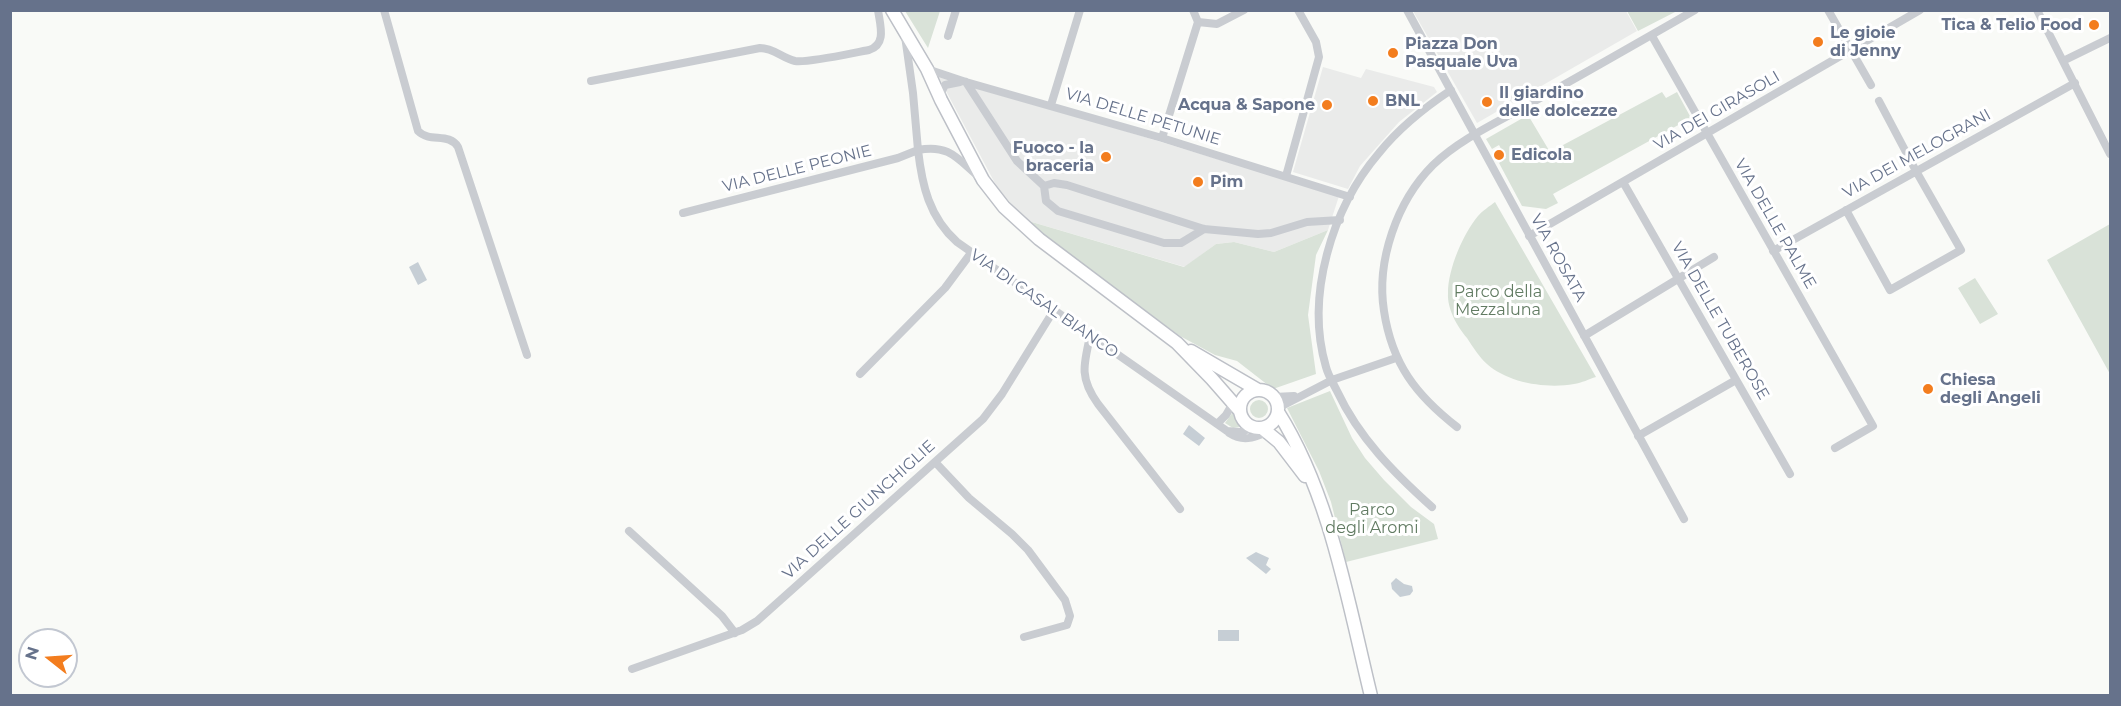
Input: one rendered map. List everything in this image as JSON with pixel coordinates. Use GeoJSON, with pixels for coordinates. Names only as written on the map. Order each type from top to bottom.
{"type":"FeatureCollection","features":[{"type":"Feature","properties":{"kind":"main road","name":"VIA DI CASAL BIANCO"},"geometry":{"type":"LineString","coordinates":[[892,10],[927,69],[983,180],[1004,207],[1024,227],[1177,343],[1236,407]]}},
{"type":"Feature","properties":{"kind":"main road"},"geometry":{"type":"LineString","coordinates":[[1177,343],[1258,390],[1264,391],[1277,406],[1298,447],[1334,543],[1371,696]]}},
{"type":"Feature","properties":{"kind":"main road"},"geometry":{"type":"LineString","coordinates":[[1258,390],[1244,396],[1236,407],[1244,422],[1279,442],[1313,486]]}},
{"type":"Feature","properties":{"kind":"main road"},"geometry":{"type":"LineString","coordinates":[[1261,430],[1271,424],[1277,406]]}},
{"type":"Feature","properties":{"kind":"street"},"geometry":{"type":"LineString","coordinates":[[384,10],[418,131],[427,138],[450,139],[458,147],[527,355]]}},
{"type":"Feature","properties":{"kind":"street"},"geometry":{"type":"LineString","coordinates":[[591,81],[760,48],[770,49],[786,58],[800,61],[869,50],[879,44],[881,39],[878,10]]}},
{"type":"Feature","properties":{"kind":"street"},"geometry":{"type":"LineString","coordinates":[[948,36],[956,10]]}},
{"type":"Feature","properties":{"kind":"street"},"geometry":{"type":"LineString","coordinates":[[1051,105],[1080,10]]}},
{"type":"Feature","properties":{"kind":"street"},"geometry":{"type":"LineString","coordinates":[[1162,138],[1198,21],[1193,10]]}},
{"type":"Feature","properties":{"kind":"street"},"geometry":{"type":"LineString","coordinates":[[1198,21],[1217,24],[1244,10]]}},
{"type":"Feature","properties":{"kind":"street"},"geometry":{"type":"LineString","coordinates":[[1286,176],[1318,57],[1316,42],[1298,10]]}},
{"type":"Feature","properties":{"kind":"street","name":"VIA ROSATA"},"geometry":{"type":"LineString","coordinates":[[1407,10],[1684,519]]}},
{"type":"Feature","properties":{"kind":"street"},"geometry":{"type":"LineString","coordinates":[[1456,427],[1421,396],[1403,371],[1396,358],[1385,317],[1382,294],[1385,260],[1393,233],[1408,199],[1423,177],[1442,158],[1475,135],[1695,10]]}},
{"type":"Feature","properties":{"kind":"street"},"geometry":{"type":"LineString","coordinates":[[1828,10],[1871,85]]}},
{"type":"Feature","properties":{"kind":"street","name":"VIA DEI GIRASOLI"},"geometry":{"type":"LineString","coordinates":[[1529,236],[1920,10]]}},
{"type":"Feature","properties":{"kind":"street"},"geometry":{"type":"LineString","coordinates":[[2037,10],[2110,153]]}},
{"type":"Feature","properties":{"kind":"street","name":"VIA DI CASAL BIANCO"},"geometry":{"type":"LineString","coordinates":[[904,30],[924,186],[933,213],[952,238],[1227,431]]}},
{"type":"Feature","properties":{"kind":"street","name":"VIA DELLE PALME"},"geometry":{"type":"LineString","coordinates":[[1652,36],[1706,135],[1873,426],[1835,448]]}},
{"type":"Feature","properties":{"kind":"street"},"geometry":{"type":"LineString","coordinates":[[2063,61],[2110,38]]}},
{"type":"Feature","properties":{"kind":"street","name":"VIA DELLE PETUNIE"},"geometry":{"type":"LineString","coordinates":[[927,69],[1162,138],[1350,197]]}},
{"type":"Feature","properties":{"kind":"street"},"geometry":{"type":"LineString","coordinates":[[941,100],[945,84],[966,82],[1017,161],[1044,186],[1046,201],[1054,209],[1164,243],[1181,243],[1204,229]]}},
{"type":"Feature","properties":{"kind":"street","name":"VIA DEI MELOGRANI"},"geometry":{"type":"LineString","coordinates":[[1773,251],[2075,83]]}},
{"type":"Feature","properties":{"kind":"street"},"geometry":{"type":"LineString","coordinates":[[1432,507],[1400,478],[1354,423],[1326,369],[1319,316],[1324,271],[1340,220],[1350,197],[1386,145],[1415,116],[1450,90]]}},
{"type":"Feature","properties":{"kind":"street"},"geometry":{"type":"LineString","coordinates":[[1846,210],[1890,290],[1961,250],[1879,101]]}},
{"type":"Feature","properties":{"kind":"street","name":"VIA DI CASAL BIANCO"},"geometry":{"type":"LineString","coordinates":[[918,150],[937,148],[947,151],[983,180]]}},
{"type":"Feature","properties":{"kind":"street","name":"VIA DELLE PEONIE"},"geometry":{"type":"LineString","coordinates":[[683,213],[898,158],[918,150]]}},
{"type":"Feature","properties":{"kind":"street","name":"VIA DELLE TUBEROSE"},"geometry":{"type":"LineString","coordinates":[[1623,182],[1790,474]]}},
{"type":"Feature","properties":{"kind":"street"},"geometry":{"type":"LineString","coordinates":[[1044,186],[1054,183],[1066,185],[1204,229],[1258,234],[1270,233],[1307,222],[1340,220]]}},
{"type":"Feature","properties":{"kind":"street"},"geometry":{"type":"LineString","coordinates":[[860,374],[945,288],[971,253]]}},
{"type":"Feature","properties":{"kind":"street"},"geometry":{"type":"LineString","coordinates":[[1584,336],[1714,258]]}},
{"type":"Feature","properties":{"kind":"street","name":"VIA DELLE GIUNCHIGLIE"},"geometry":{"type":"LineString","coordinates":[[632,669],[750,627],[979,423],[995,405],[1054,310]]}},
{"type":"Feature","properties":{"kind":"street"},"geometry":{"type":"LineString","coordinates":[[1090,337],[1083,370],[1088,387],[1098,404],[1180,509]]}},
{"type":"Feature","properties":{"kind":"street"},"geometry":{"type":"LineString","coordinates":[[1277,406],[1332,380],[1396,358]]}},
{"type":"Feature","properties":{"kind":"street"},"geometry":{"type":"LineString","coordinates":[[1638,436],[1736,380]]}},
{"type":"Feature","properties":{"kind":"street"},"geometry":{"type":"LineString","coordinates":[[1216,424],[1236,407]]}},
{"type":"Feature","properties":{"kind":"street"},"geometry":{"type":"LineString","coordinates":[[1227,431],[1261,430]]}},
{"type":"Feature","properties":{"kind":"street"},"geometry":{"type":"LineString","coordinates":[[1227,431],[1244,439],[1261,430]]}},
{"type":"Feature","properties":{"kind":"street"},"geometry":{"type":"LineString","coordinates":[[935,462],[969,498],[1021,542],[1066,604],[1070,616],[1067,625],[1024,637]]}},
{"type":"Feature","properties":{"kind":"street"},"geometry":{"type":"LineString","coordinates":[[630,531],[722,616],[735,633]]}},
{"type":"Feature","properties":{"kind":"shaded area"},"geometry":{"type":"Polygon","coordinates":[[[1413,11],[1626,11],[1637,31],[1477,123],[1413,11]]]}},
{"type":"Feature","properties":{"kind":"shaded area"},"geometry":{"type":"Polygon","coordinates":[[[1323,67],[1361,78],[1366,69],[1434,87],[1437,92],[1399,122],[1360,166],[1348,189],[1293,172],[1323,67]]]}},
{"type":"Feature","properties":{"kind":"shaded area"},"geometry":{"type":"Polygon","coordinates":[[[937,74],[1339,196],[1328,230],[1274,252],[1234,242],[1216,244],[1185,267],[1025,220],[997,187],[937,74]]]}},
{"type":"Feature","properties":{"kind":"shaded area"},"geometry":{"type":"Polygon","coordinates":[[[418,262],[427,280],[418,285],[409,267],[418,262]]]}},
{"type":"Feature","properties":{"kind":"shaded area"},"geometry":{"type":"Polygon","coordinates":[[[1189,425],[1205,438],[1199,446],[1183,434],[1189,425]]]}},
{"type":"Feature","properties":{"kind":"shaded area"},"geometry":{"type":"Polygon","coordinates":[[[1256,552],[1269,558],[1266,565],[1271,569],[1266,574],[1246,558],[1256,552]]]}},
{"type":"Feature","properties":{"kind":"shaded area"},"geometry":{"type":"Polygon","coordinates":[[[1396,578],[1412,586],[1413,591],[1410,595],[1400,597],[1392,589],[1391,583],[1396,578]]]}},
{"type":"Feature","properties":{"kind":"shaded area"},"geometry":{"type":"Polygon","coordinates":[[[1218,630],[1239,630],[1239,641],[1218,641],[1218,630]]]}},
{"type":"Feature","properties":{"kind":"green space"},"geometry":{"type":"Polygon","coordinates":[[[905,11],[940,11],[928,48],[905,11]]]}},
{"type":"Feature","properties":{"kind":"green space"},"geometry":{"type":"Polygon","coordinates":[[[1627,11],[1677,11],[1638,31],[1627,11]]]}},
{"type":"Feature","properties":{"kind":"green space"},"geometry":{"type":"Polygon","coordinates":[[[1662,92],[1666,98],[1677,92],[1691,118],[1553,194],[1558,203],[1546,209],[1522,206],[1499,163],[1506,158],[1499,145],[1492,149],[1486,139],[1528,115],[1550,152],[1662,92]]]}},
{"type":"Feature","properties":{"kind":"green space","name":"Parco della Mezzaluna"},"geometry":{"type":"Polygon","coordinates":[[[1495,202],[1596,377],[1577,383],[1552,386],[1528,383],[1506,376],[1484,361],[1456,323],[1448,299],[1454,263],[1472,223],[1495,202]]]}},
{"type":"Feature","properties":{"kind":"green space"},"geometry":{"type":"Polygon","coordinates":[[[1025,220],[1184,267],[1216,244],[1234,242],[1274,252],[1328,230],[1316,255],[1308,315],[1316,374],[1273,389],[1237,361],[1215,355],[1180,336],[1025,220]]]}},
{"type":"Feature","properties":{"kind":"green space"},"geometry":{"type":"Polygon","coordinates":[[[2110,224],[2110,374],[2047,260],[2110,224]]]}},
{"type":"Feature","properties":{"kind":"green space"},"geometry":{"type":"Polygon","coordinates":[[[1975,278],[1998,314],[1980,324],[1958,288],[1975,278]]]}},
{"type":"Feature","properties":{"kind":"green space","name":"Parco degli Aromi"},"geometry":{"type":"Polygon","coordinates":[[[1330,391],[1352,438],[1365,458],[1411,507],[1434,524],[1438,539],[1346,562],[1331,502],[1319,471],[1287,408],[1330,391]]]}},
{"type":"Feature","properties":{"kind":"green space"},"geometry":{"type":"Polygon","coordinates":[[[1255,400],[1263,400],[1268,405],[1266,416],[1255,418],[1250,413],[1250,405],[1255,400]]]}},
{"type":"Feature","properties":{"kind":"green space"},"geometry":{"type":"Polygon","coordinates":[[[1233,412],[1245,426],[1233,428],[1225,423],[1233,412]]]}},
{"type":"Feature","properties":{"kind":"place","name":"Tica & Telio Food"},"geometry":{"type":"Point","coordinates":[2094,25]}},
{"type":"Feature","properties":{"kind":"place","name":"Le gioie di Jenny"},"geometry":{"type":"Point","coordinates":[1818,42]}},
{"type":"Feature","properties":{"kind":"place","name":"Piazza Don Pasquale Uva"},"geometry":{"type":"Point","coordinates":[1393,53]}},
{"type":"Feature","properties":{"kind":"place","name":"BNL"},"geometry":{"type":"Point","coordinates":[1373,101]}},
{"type":"Feature","properties":{"kind":"place","name":"Il giardino delle dolcezze"},"geometry":{"type":"Point","coordinates":[1487,102]}},
{"type":"Feature","properties":{"kind":"place","name":"Acqua & Sapone"},"geometry":{"type":"Point","coordinates":[1327,105]}},
{"type":"Feature","properties":{"kind":"place","name":"Edicola"},"geometry":{"type":"Point","coordinates":[1499,155]}},
{"type":"Feature","properties":{"kind":"place","name":"Fuoco - la braceria"},"geometry":{"type":"Point","coordinates":[1106,157]}},
{"type":"Feature","properties":{"kind":"place","name":"Pim"},"geometry":{"type":"Point","coordinates":[1198,182]}},
{"type":"Feature","properties":{"kind":"place","name":"Chiesa degli Angeli"},"geometry":{"type":"Point","coordinates":[1928,389]}}]}
